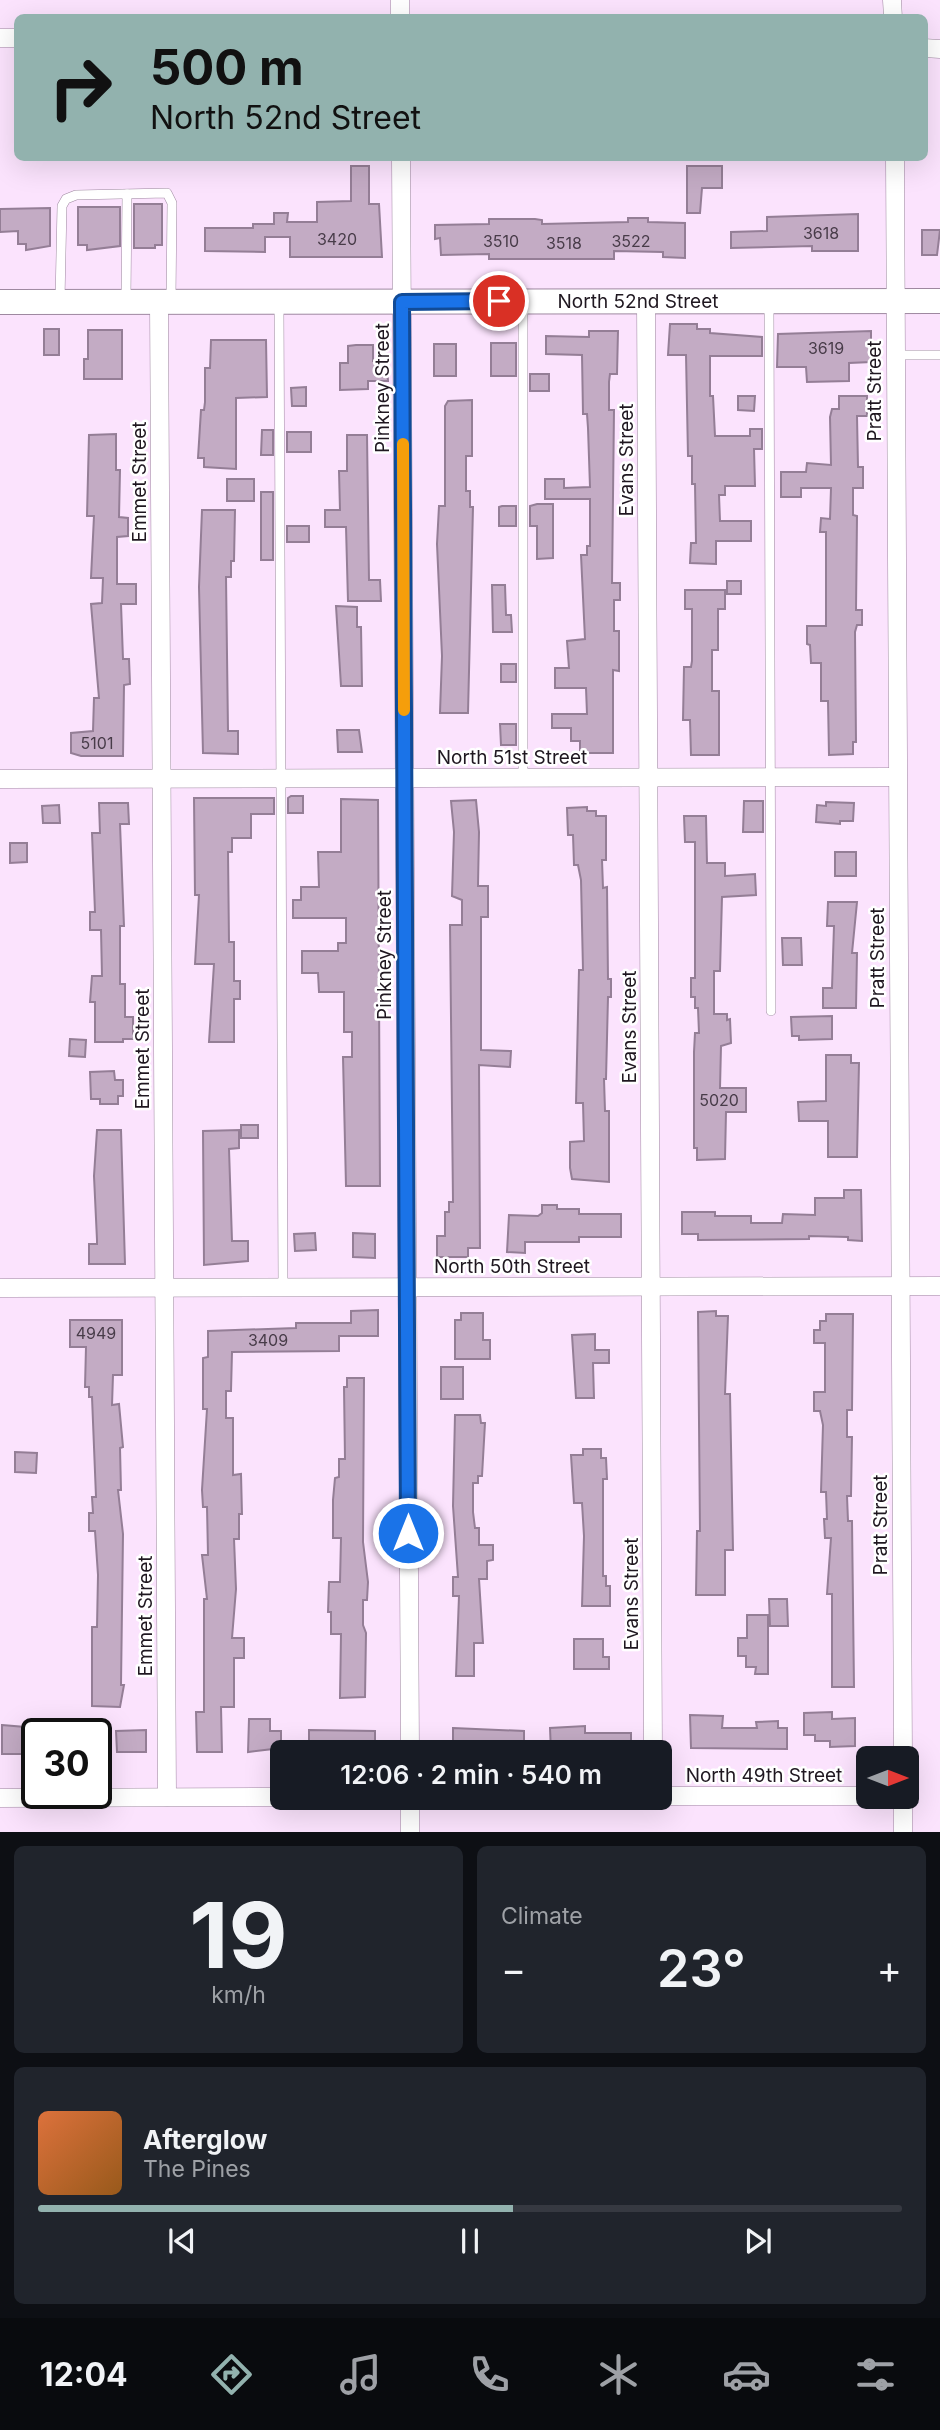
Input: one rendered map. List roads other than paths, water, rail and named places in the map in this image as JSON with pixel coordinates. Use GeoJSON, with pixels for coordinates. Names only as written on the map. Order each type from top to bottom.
{"type":"FeatureCollection","features":[{"type":"Feature","properties":{"kind":"main road","name":"North 52nd Street"},"geometry":{"type":"LineString","coordinates":[[0,302],[940,301]]}},
{"type":"Feature","properties":{"kind":"street","name":"Pinkney Street"},"geometry":{"type":"LineString","coordinates":[[401,161],[410,1740]]}},
{"type":"Feature","properties":{"kind":"street","name":"Pratt Street"},"geometry":{"type":"LineString","coordinates":[[895,161],[903,1746]]}},
{"type":"Feature","properties":{"kind":"street","name":"Evans Street"},"geometry":{"type":"LineString","coordinates":[[646,301],[653,1740]]}},
{"type":"Feature","properties":{"kind":"street","name":"Emmet Street"},"geometry":{"type":"LineString","coordinates":[[165,302],[161,778],[167,1797]]}},
{"type":"Feature","properties":{"kind":"street","name":"North 51st Street"},"geometry":{"type":"LineString","coordinates":[[0,779],[897,777]]}},
{"type":"Feature","properties":{"kind":"street","name":"North 50th Street"},"geometry":{"type":"LineString","coordinates":[[0,1289],[940,1286]]}},
{"type":"Feature","properties":{"kind":"street","name":"North 49th Street"},"geometry":{"type":"LineString","coordinates":[[672,1796],[856,1796]]}},
{"type":"Feature","properties":{"kind":"street"},"geometry":{"type":"LineString","coordinates":[[0,1798],[270,1797]]}},
{"type":"Feature","properties":{"kind":"street"},"geometry":{"type":"LineString","coordinates":[[410,1810],[410,1832]]}},
{"type":"Feature","properties":{"kind":"street"},"geometry":{"type":"LineString","coordinates":[[903,1810],[903,1832]]}},
{"type":"Feature","properties":{"kind":"lane"},"geometry":{"type":"LineString","coordinates":[[60,302],[62,206],[66,199],[76,195],[167,193],[173,203],[165,302]]}},
{"type":"Feature","properties":{"kind":"lane"},"geometry":{"type":"LineString","coordinates":[[126,302],[127,194]]}},
{"type":"Feature","properties":{"kind":"lane"},"geometry":{"type":"LineString","coordinates":[[523,301],[523,778]]}},
{"type":"Feature","properties":{"kind":"lane"},"geometry":{"type":"LineString","coordinates":[[769,301],[771,1011]]}},
{"type":"Feature","properties":{"kind":"lane"},"geometry":{"type":"LineString","coordinates":[[279,302],[283,1288]]}},
{"type":"Feature","properties":{"kind":"lane"},"geometry":{"type":"LineString","coordinates":[[895,355],[940,355]]}}]}
